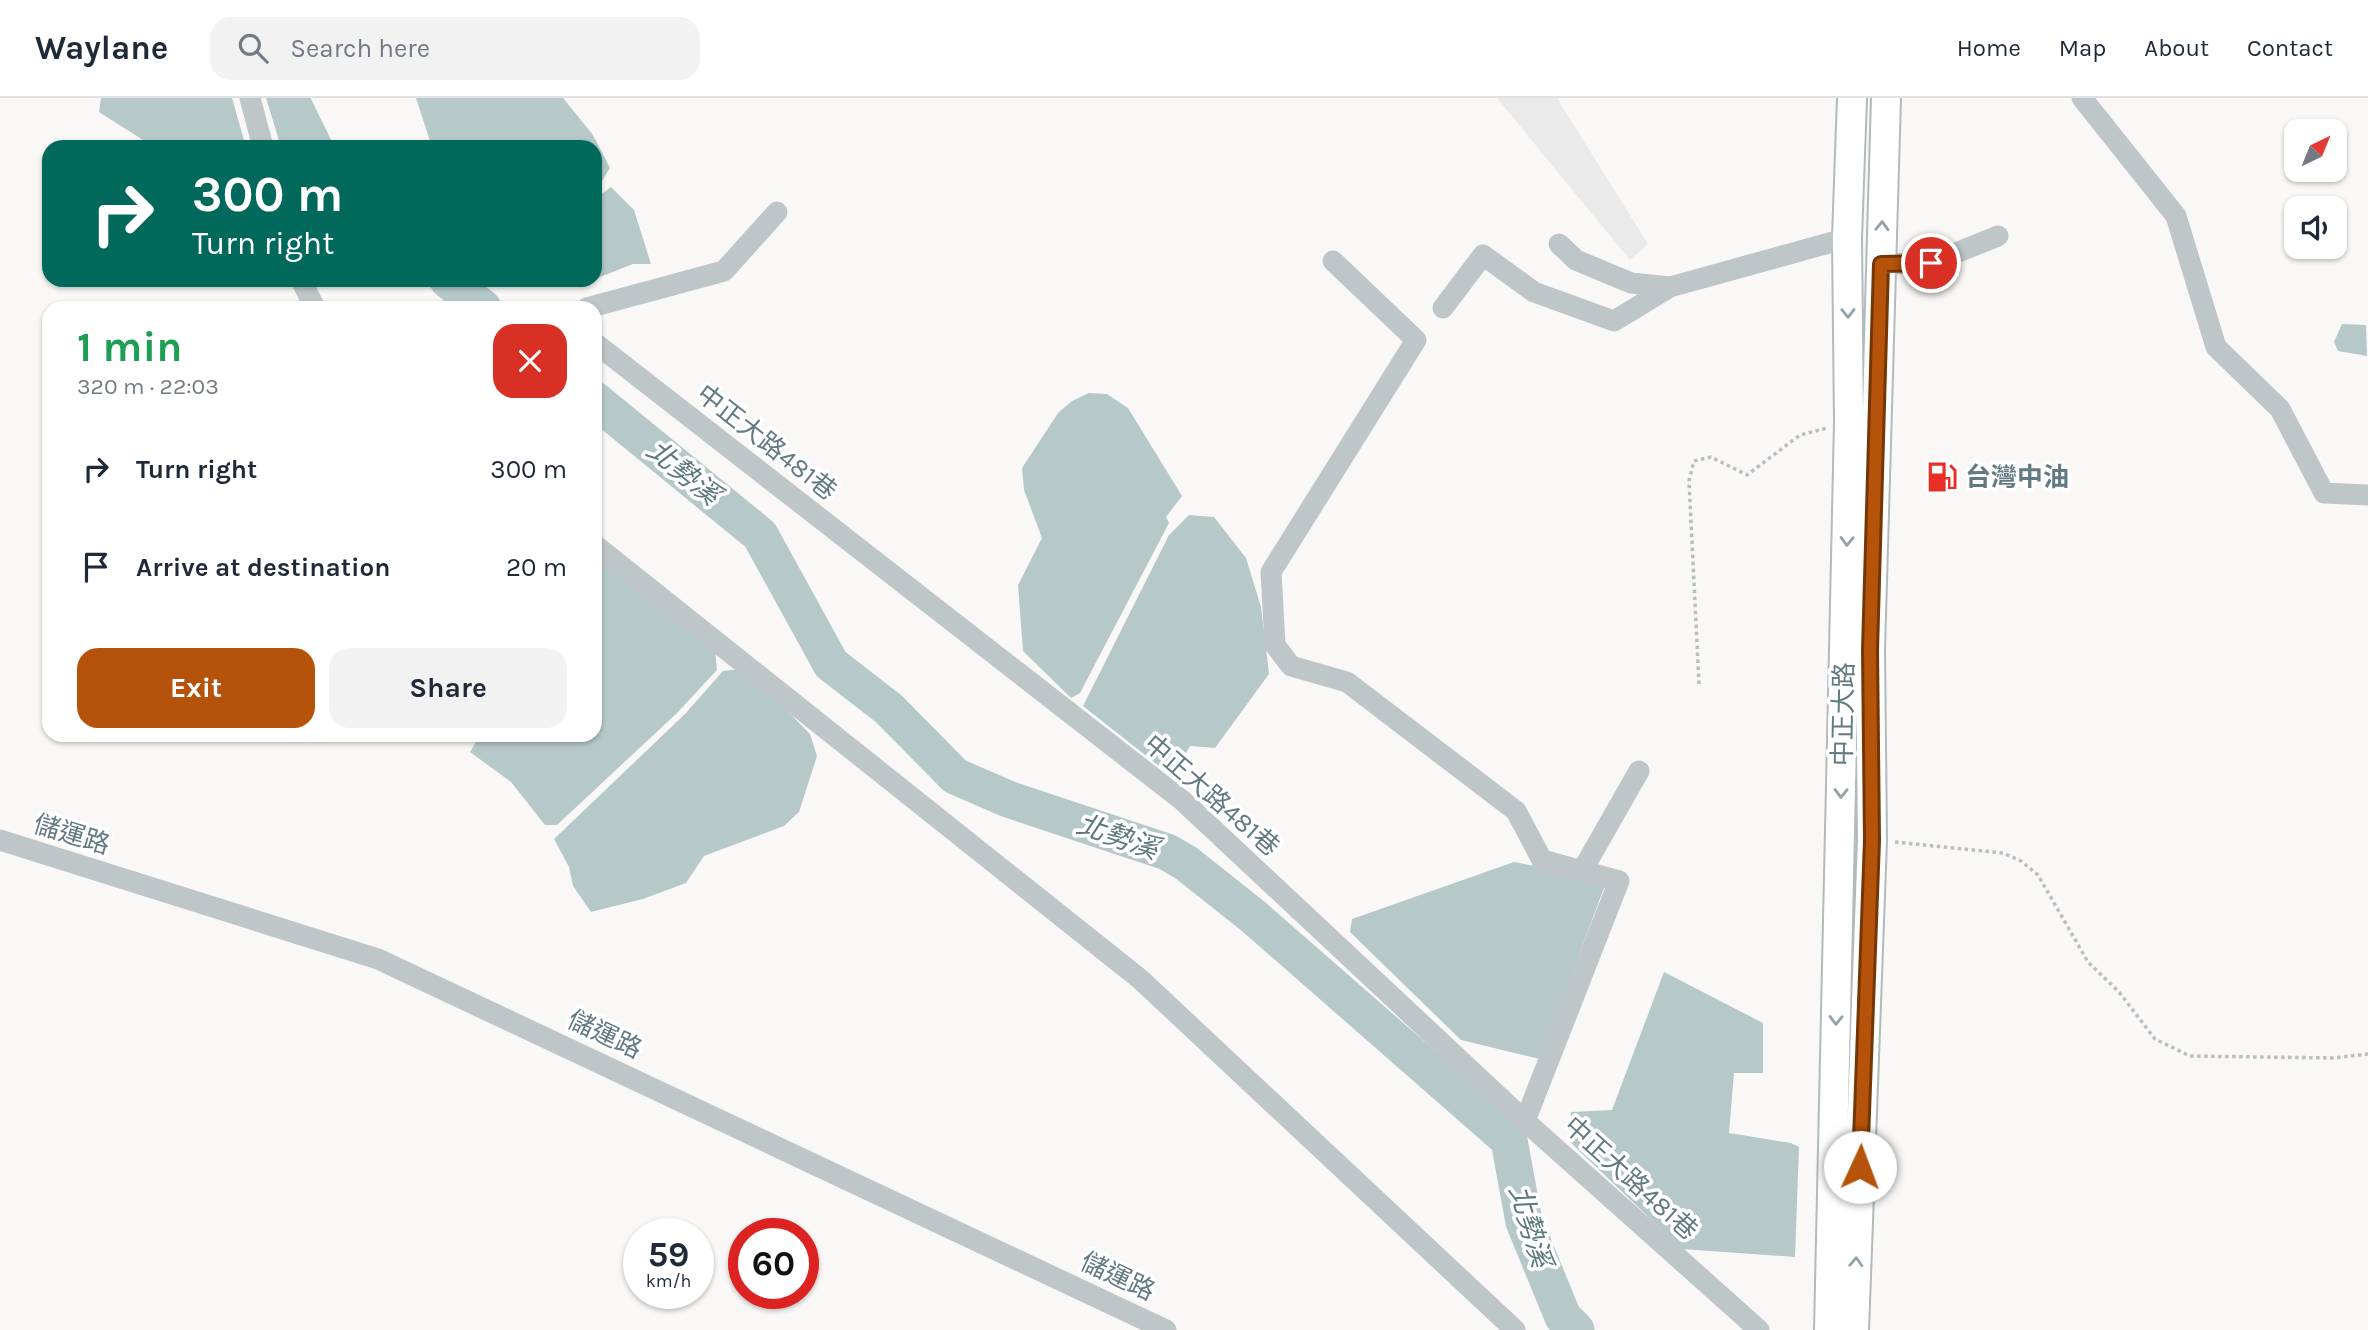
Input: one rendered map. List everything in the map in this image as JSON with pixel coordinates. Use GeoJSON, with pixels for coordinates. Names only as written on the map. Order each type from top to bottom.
{"type":"FeatureCollection","features":[{"type":"Feature","properties":{"kind":"main road","name":"中正大路"},"geometry":{"type":"LineString","coordinates":[[1852,98],[1847,238],[1849,422],[1861,490],[1870,650],[1872,840],[1854,1330]]}},
{"type":"Feature","properties":{"kind":"main road","name":"中正大路"},"geometry":{"type":"LineString","coordinates":[[1829,1330],[1861,490],[1881,264],[1886,98]]}},
{"type":"Feature","properties":{"kind":"lane"},"geometry":{"type":"LineString","coordinates":[[250,98],[261,140]]}},
{"type":"Feature","properties":{"kind":"lane"},"geometry":{"type":"LineString","coordinates":[[2082,98],[2176,216],[2216,347],[2280,409],[2324,494],[2368,495]]}},
{"type":"Feature","properties":{"kind":"lane"},"geometry":{"type":"LineString","coordinates":[[602,304],[724,271],[777,212]]}},
{"type":"Feature","properties":{"kind":"lane"},"geometry":{"type":"LineString","coordinates":[[1881,264],[1931,263],[1998,236]]}},
{"type":"Feature","properties":{"kind":"lane"},"geometry":{"type":"LineString","coordinates":[[1443,308],[1483,255],[1534,292],[1614,321],[1670,287],[1847,238]]}},
{"type":"Feature","properties":{"kind":"lane"},"geometry":{"type":"LineString","coordinates":[[1559,244],[1576,260],[1631,283],[1670,287]]}},
{"type":"Feature","properties":{"kind":"lane"},"geometry":{"type":"LineString","coordinates":[[1333,261],[1416,340],[1271,572],[1275,645],[1291,666],[1347,682],[1516,811],[1542,860],[1619,881],[1525,1121]]}},
{"type":"Feature","properties":{"kind":"lane","name":"中正大路481巷"},"geometry":{"type":"LineString","coordinates":[[602,348],[1183,801],[1525,1121],[1759,1330]]}},
{"type":"Feature","properties":{"kind":"lane"},"geometry":{"type":"LineString","coordinates":[[602,551],[1140,979],[1515,1330]]}},
{"type":"Feature","properties":{"kind":"lane"},"geometry":{"type":"LineString","coordinates":[[1582,872],[1639,771]]}},
{"type":"Feature","properties":{"kind":"lane","name":"儲運路"},"geometry":{"type":"LineString","coordinates":[[0,841],[378,959],[1166,1330]]}},
{"type":"Feature","properties":{"kind":"path"},"geometry":{"type":"LineString","coordinates":[[1699,684],[1689,481],[1694,461],[1710,457],[1747,475],[1800,435],[1849,422]]}},
{"type":"Feature","properties":{"kind":"path"},"geometry":{"type":"LineString","coordinates":[[1872,840],[2003,853],[2021,861],[2038,875],[2088,962],[2119,992],[2155,1039],[2190,1056],[2333,1058],[2368,1054]]}},
{"type":"Feature","properties":{"kind":"shaded area"},"geometry":{"type":"Polygon","coordinates":[[[101,98],[232,98],[244,140],[143,140],[99,112],[101,98]]]}},
{"type":"Feature","properties":{"kind":"shaded area"},"geometry":{"type":"Polygon","coordinates":[[[266,98],[281,98],[294,140],[279,140],[266,98]]]}},
{"type":"Feature","properties":{"kind":"shaded area"},"geometry":{"type":"Polygon","coordinates":[[[416,98],[563,98],[596,140],[430,140],[416,98]]]}},
{"type":"Feature","properties":{"kind":"shaded area"},"geometry":{"type":"Polygon","coordinates":[[[1497,98],[1557,98],[1648,244],[1630,260],[1497,98]]]}},
{"type":"Feature","properties":{"kind":"shaded area"},"geometry":{"type":"Polygon","coordinates":[[[602,152],[610,168],[602,181],[602,152]]]}},
{"type":"Feature","properties":{"kind":"shaded area"},"geometry":{"type":"Polygon","coordinates":[[[611,187],[634,210],[651,264],[633,264],[602,276],[602,194],[611,187]]]}},
{"type":"Feature","properties":{"kind":"shaded area"},"geometry":{"type":"Polygon","coordinates":[[[2342,324],[2366,325],[2367,356],[2338,351],[2334,342],[2342,324]]]}},
{"type":"Feature","properties":{"kind":"shaded area"},"geometry":{"type":"Polygon","coordinates":[[[1089,393],[1107,394],[1128,408],[1182,496],[1166,517],[1169,523],[1080,693],[1071,698],[1023,651],[1018,585],[1042,538],[1024,490],[1022,468],[1058,413],[1072,401],[1089,393]]]}},
{"type":"Feature","properties":{"kind":"shaded area"},"geometry":{"type":"Polygon","coordinates":[[[1189,515],[1214,517],[1246,558],[1261,607],[1269,674],[1215,748],[1190,746],[1173,777],[1083,706],[1169,535],[1189,515]]]}},
{"type":"Feature","properties":{"kind":"shaded area"},"geometry":{"type":"Polygon","coordinates":[[[602,563],[715,650],[717,670],[677,713],[557,825],[545,825],[511,782],[470,752],[476,742],[602,742],[602,563]]]}},
{"type":"Feature","properties":{"kind":"shaded area"},"geometry":{"type":"Polygon","coordinates":[[[740,669],[757,680],[810,734],[817,756],[799,812],[784,826],[704,856],[686,883],[643,899],[591,912],[573,886],[569,867],[554,839],[685,714],[723,671],[740,669]]]}},
{"type":"Feature","properties":{"kind":"shaded area"},"geometry":{"type":"Polygon","coordinates":[[[1514,862],[1607,880],[1540,1059],[1461,1040],[1350,932],[1352,919],[1514,862]]]}},
{"type":"Feature","properties":{"kind":"shaded area"},"geometry":{"type":"Polygon","coordinates":[[[1664,972],[1763,1023],[1763,1073],[1734,1073],[1729,1133],[1791,1143],[1799,1147],[1795,1257],[1682,1249],[1570,1142],[1571,1112],[1612,1110],[1664,972]]]}},
{"type":"Feature","properties":{"kind":"waterway","name":"北勢溪"},"geometry":{"type":"LineString","coordinates":[[290,98],[311,140]]}},
{"type":"Feature","properties":{"kind":"waterway","name":"北勢溪"},"geometry":{"type":"LineString","coordinates":[[457,287],[474,301]]}},
{"type":"Feature","properties":{"kind":"waterway","name":"北勢溪"},"geometry":{"type":"LineString","coordinates":[[602,406],[760,535],[831,664],[889,709],[955,776],[1008,799],[1167,852],[1186,863],[1254,917],[1509,1140],[1524,1222],[1563,1317],[1576,1330]]}},
{"type":"Feature","properties":{"kind":"place","name":"台灣中油"},"geometry":{"type":"Point","coordinates":[1942,477]}},
{"type":"Feature","properties":{"kind":"route"},"geometry":{"type":"LineString","coordinates":[[1860,1167],[1872,840],[1870,650],[1881,264],[1931,263]]}}]}
